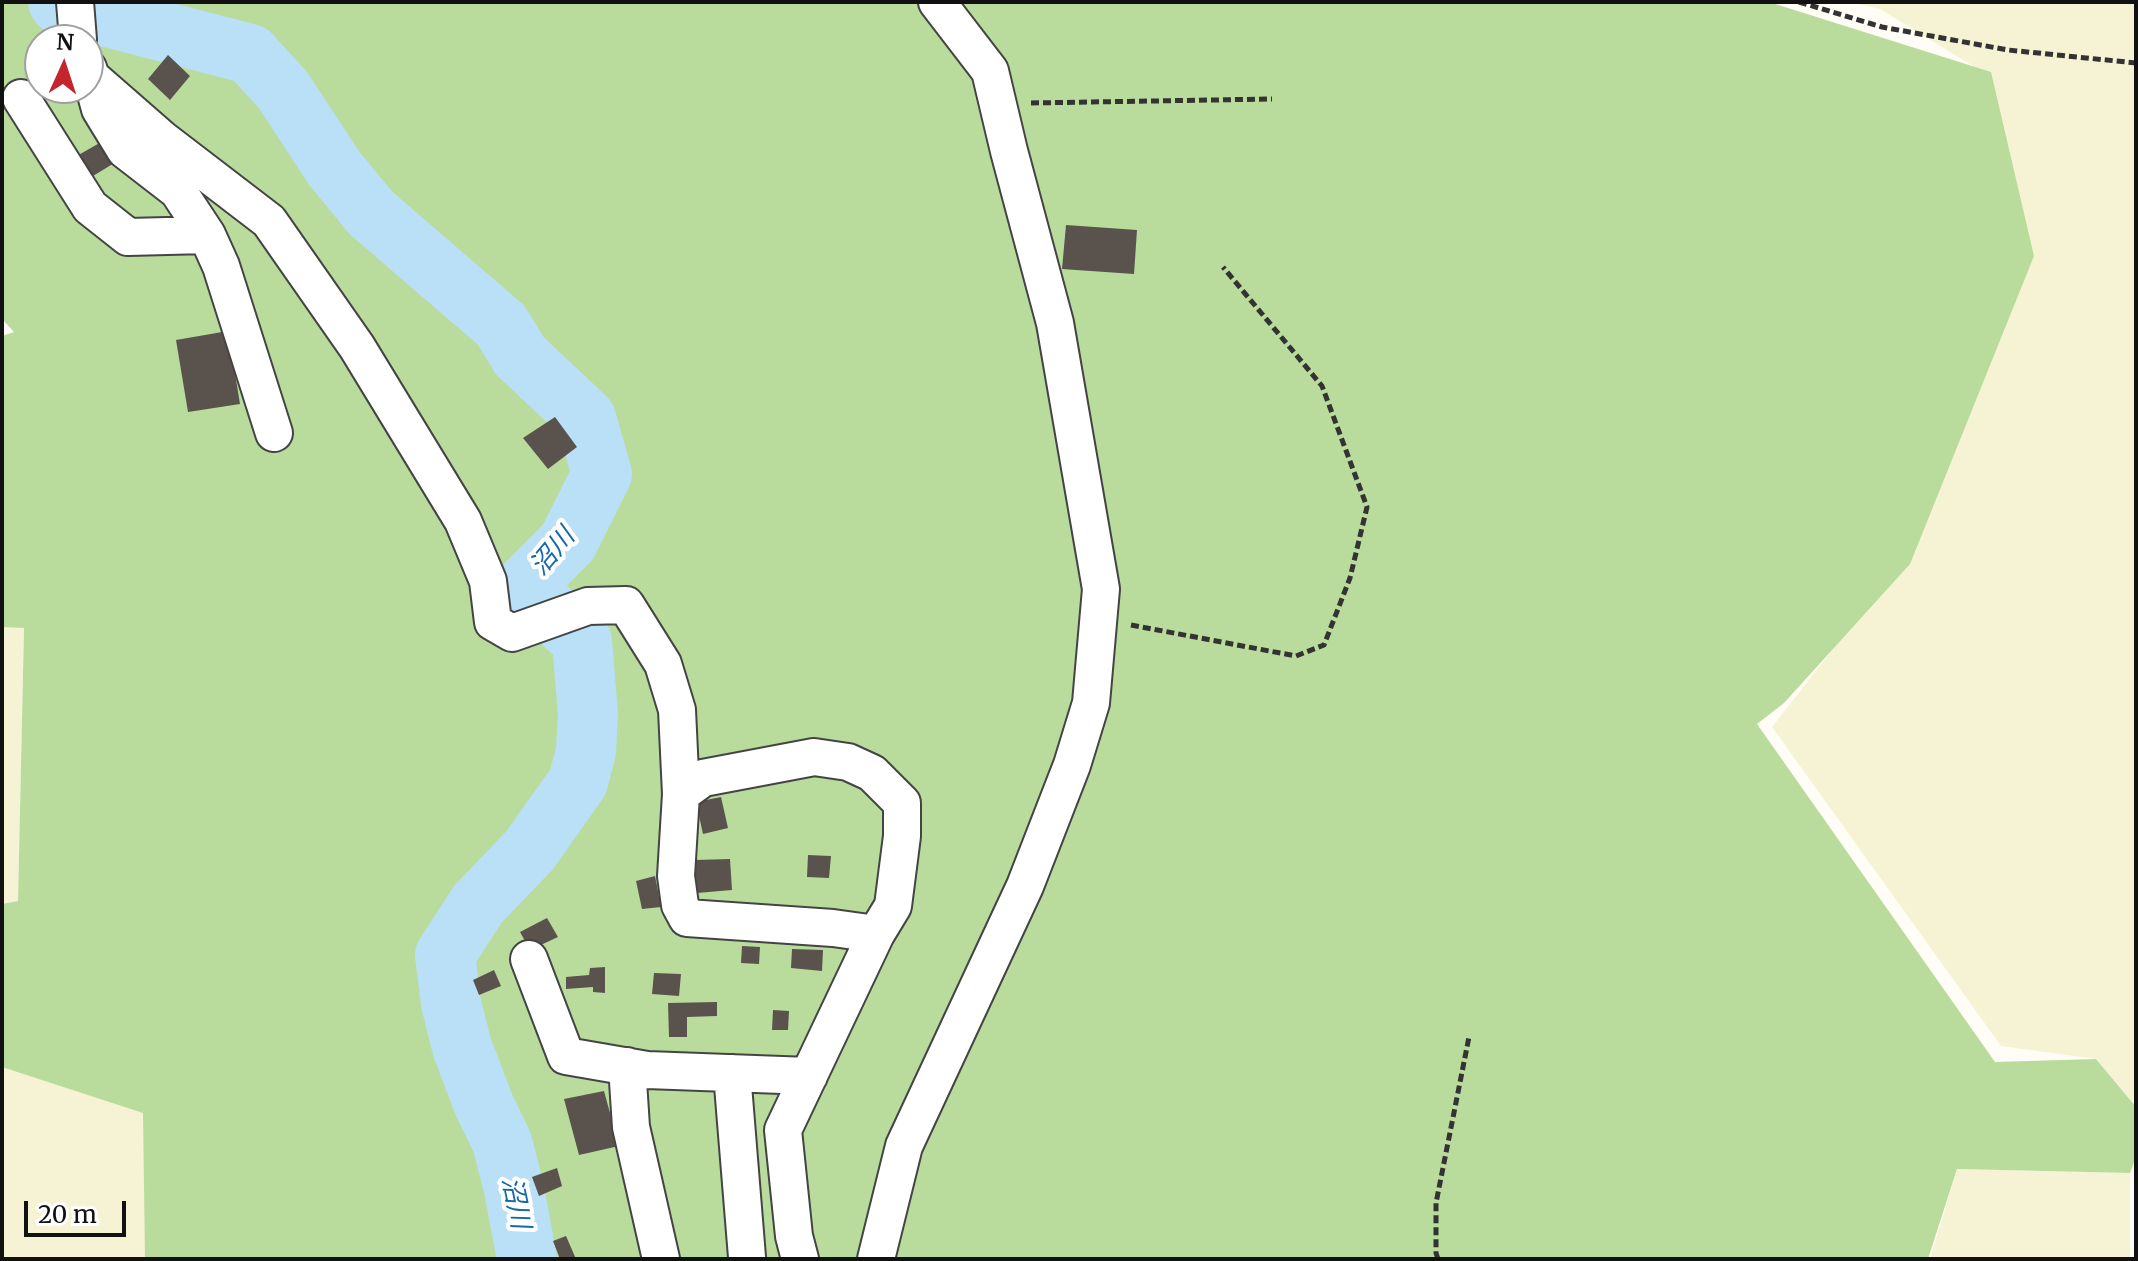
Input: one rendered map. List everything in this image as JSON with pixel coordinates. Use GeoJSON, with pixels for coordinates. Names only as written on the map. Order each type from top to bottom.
{"type":"FeatureCollection","features":[{"type":"Feature","properties":{"kind":"street"},"geometry":{"type":"LineString","coordinates":[[75,2],[79,24]]}},
{"type":"Feature","properties":{"kind":"street"},"geometry":{"type":"LineString","coordinates":[[876,1259],[904,1146],[1025,886],[1072,765],[1091,703],[1101,589],[1055,323],[990,71],[937,2]]}},
{"type":"Feature","properties":{"kind":"street"},"geometry":{"type":"LineString","coordinates":[[104,77],[162,139],[269,221],[357,347],[463,521],[488,581],[493,622],[512,633],[588,606],[626,605],[663,664],[677,710],[681,794],[676,876],[680,905],[687,918],[876,934]]}},
{"type":"Feature","properties":{"kind":"street"},"geometry":{"type":"LineString","coordinates":[[21,98],[90,207],[128,237],[207,235]]}},
{"type":"Feature","properties":{"kind":"street"},"geometry":{"type":"LineString","coordinates":[[98,104],[125,150],[178,191],[207,235],[221,266],[274,433]]}},
{"type":"Feature","properties":{"kind":"street"},"geometry":{"type":"LineString","coordinates":[[681,794],[703,778],[814,757],[848,762],[872,773],[902,803],[902,836],[893,906],[876,934],[783,1130],[794,1236],[800,1259]]}},
{"type":"Feature","properties":{"kind":"street"},"geometry":{"type":"LineString","coordinates":[[529,959],[566,1056],[647,1070],[809,1076]]}},
{"type":"Feature","properties":{"kind":"street"},"geometry":{"type":"LineString","coordinates":[[627,1066],[631,1127],[661,1259]]}},
{"type":"Feature","properties":{"kind":"street"},"geometry":{"type":"LineString","coordinates":[[732,1073],[747,1257]]}},
{"type":"Feature","properties":{"kind":"path"},"geometry":{"type":"LineString","coordinates":[[1799,2],[1882,27],[2008,50],[2136,63]]}},
{"type":"Feature","properties":{"kind":"path"},"geometry":{"type":"LineString","coordinates":[[998,103],[1272,99]]}},
{"type":"Feature","properties":{"kind":"path"},"geometry":{"type":"LineString","coordinates":[[1098,619],[1296,656],[1324,645],[1350,578],[1367,507],[1322,386],[1223,267]]}},
{"type":"Feature","properties":{"kind":"path"},"geometry":{"type":"LineString","coordinates":[[1438,1259],[1436,1203],[1469,1037]]}},
{"type":"Feature","properties":{"kind":"shaded area"},"geometry":{"type":"Polygon","coordinates":[[[1850,2],[2136,2],[2136,1107],[2096,1059],[2001,1046],[1772,727],[1920,537],[1973,66],[1880,9],[1850,2]]]}},
{"type":"Feature","properties":{"kind":"shaded area"},"geometry":{"type":"Polygon","coordinates":[[[2,627],[24,627],[18,901],[2,904],[2,627]]]}},
{"type":"Feature","properties":{"kind":"shaded area"},"geometry":{"type":"Polygon","coordinates":[[[2,1059],[149,1108],[152,1259],[2,1259],[2,1059]]]}},
{"type":"Feature","properties":{"kind":"shaded area"},"geometry":{"type":"Polygon","coordinates":[[[1957,1169],[2130,1173],[2130,1259],[1930,1259],[1957,1169]]]}},
{"type":"Feature","properties":{"kind":"green space"},"geometry":{"type":"Polygon","coordinates":[[[2,2],[1769,2],[1991,72],[2034,256],[1910,564],[1784,703],[1757,724],[1995,1062],[2096,1059],[2136,1107],[2136,1157],[2130,1173],[1957,1169],[1928,1259],[145,1259],[143,1113],[2,1067],[2,904],[18,901],[24,628],[2,627],[2,336],[14,332],[2,319],[2,2]]]}},
{"type":"Feature","properties":{"kind":"building"},"geometry":{"type":"Polygon","coordinates":[[[168,55],[190,76],[170,100],[148,79],[168,55]]]}},
{"type":"Feature","properties":{"kind":"building"},"geometry":{"type":"Polygon","coordinates":[[[103,141],[116,162],[88,179],[75,157],[103,141]]]}},
{"type":"Feature","properties":{"kind":"building"},"geometry":{"type":"Polygon","coordinates":[[[1066,225],[1137,230],[1134,274],[1062,269],[1066,225]]]}},
{"type":"Feature","properties":{"kind":"building"},"geometry":{"type":"Polygon","coordinates":[[[228,331],[240,404],[188,412],[176,340],[228,331]]]}},
{"type":"Feature","properties":{"kind":"building"},"geometry":{"type":"Polygon","coordinates":[[[555,417],[577,447],[548,469],[523,438],[555,417]]]}},
{"type":"Feature","properties":{"kind":"building"},"geometry":{"type":"Polygon","coordinates":[[[721,797],[728,828],[703,834],[696,802],[721,797]]]}},
{"type":"Feature","properties":{"kind":"building"},"geometry":{"type":"Polygon","coordinates":[[[808,855],[831,856],[829,878],[807,877],[808,855]]]}},
{"type":"Feature","properties":{"kind":"building"},"geometry":{"type":"Polygon","coordinates":[[[730,859],[732,890],[697,893],[695,860],[730,859]]]}},
{"type":"Feature","properties":{"kind":"building"},"geometry":{"type":"Polygon","coordinates":[[[655,876],[661,907],[642,909],[636,881],[655,876]]]}},
{"type":"Feature","properties":{"kind":"building"},"geometry":{"type":"Polygon","coordinates":[[[547,918],[558,937],[530,950],[520,932],[547,918]]]}},
{"type":"Feature","properties":{"kind":"building"},"geometry":{"type":"Polygon","coordinates":[[[742,946],[760,947],[759,964],[741,963],[742,946]]]}},
{"type":"Feature","properties":{"kind":"building"},"geometry":{"type":"Polygon","coordinates":[[[792,949],[823,950],[822,971],[791,968],[792,949]]]}},
{"type":"Feature","properties":{"kind":"building"},"geometry":{"type":"Polygon","coordinates":[[[605,967],[605,993],[593,992],[593,987],[566,989],[566,977],[589,975],[590,968],[605,967]]]}},
{"type":"Feature","properties":{"kind":"building"},"geometry":{"type":"Polygon","coordinates":[[[494,970],[501,986],[479,995],[473,980],[494,970]]]}},
{"type":"Feature","properties":{"kind":"building"},"geometry":{"type":"Polygon","coordinates":[[[654,973],[681,974],[679,996],[652,994],[654,973]]]}},
{"type":"Feature","properties":{"kind":"building"},"geometry":{"type":"Polygon","coordinates":[[[717,1002],[717,1016],[687,1017],[687,1037],[669,1037],[668,1003],[717,1002]]]}},
{"type":"Feature","properties":{"kind":"building"},"geometry":{"type":"Polygon","coordinates":[[[773,1010],[789,1011],[788,1030],[772,1030],[773,1010]]]}},
{"type":"Feature","properties":{"kind":"building"},"geometry":{"type":"Polygon","coordinates":[[[604,1091],[619,1146],[579,1155],[564,1099],[604,1091]]]}},
{"type":"Feature","properties":{"kind":"building"},"geometry":{"type":"Polygon","coordinates":[[[557,1168],[562,1186],[539,1196],[532,1177],[557,1168]]]}},
{"type":"Feature","properties":{"kind":"building"},"geometry":{"type":"Polygon","coordinates":[[[566,1236],[576,1259],[560,1259],[553,1241],[566,1236]]]}},
{"type":"Feature","properties":{"kind":"waterway","name":"沼川"},"geometry":{"type":"LineString","coordinates":[[58,2],[250,54],[283,90],[334,168],[371,213],[501,325],[520,356],[586,418],[602,474],[568,542],[524,586],[582,641],[588,714],[586,751],[578,782],[529,851],[478,904],[445,955],[451,1003],[462,1047],[502,1142],[527,1259]]}}]}
